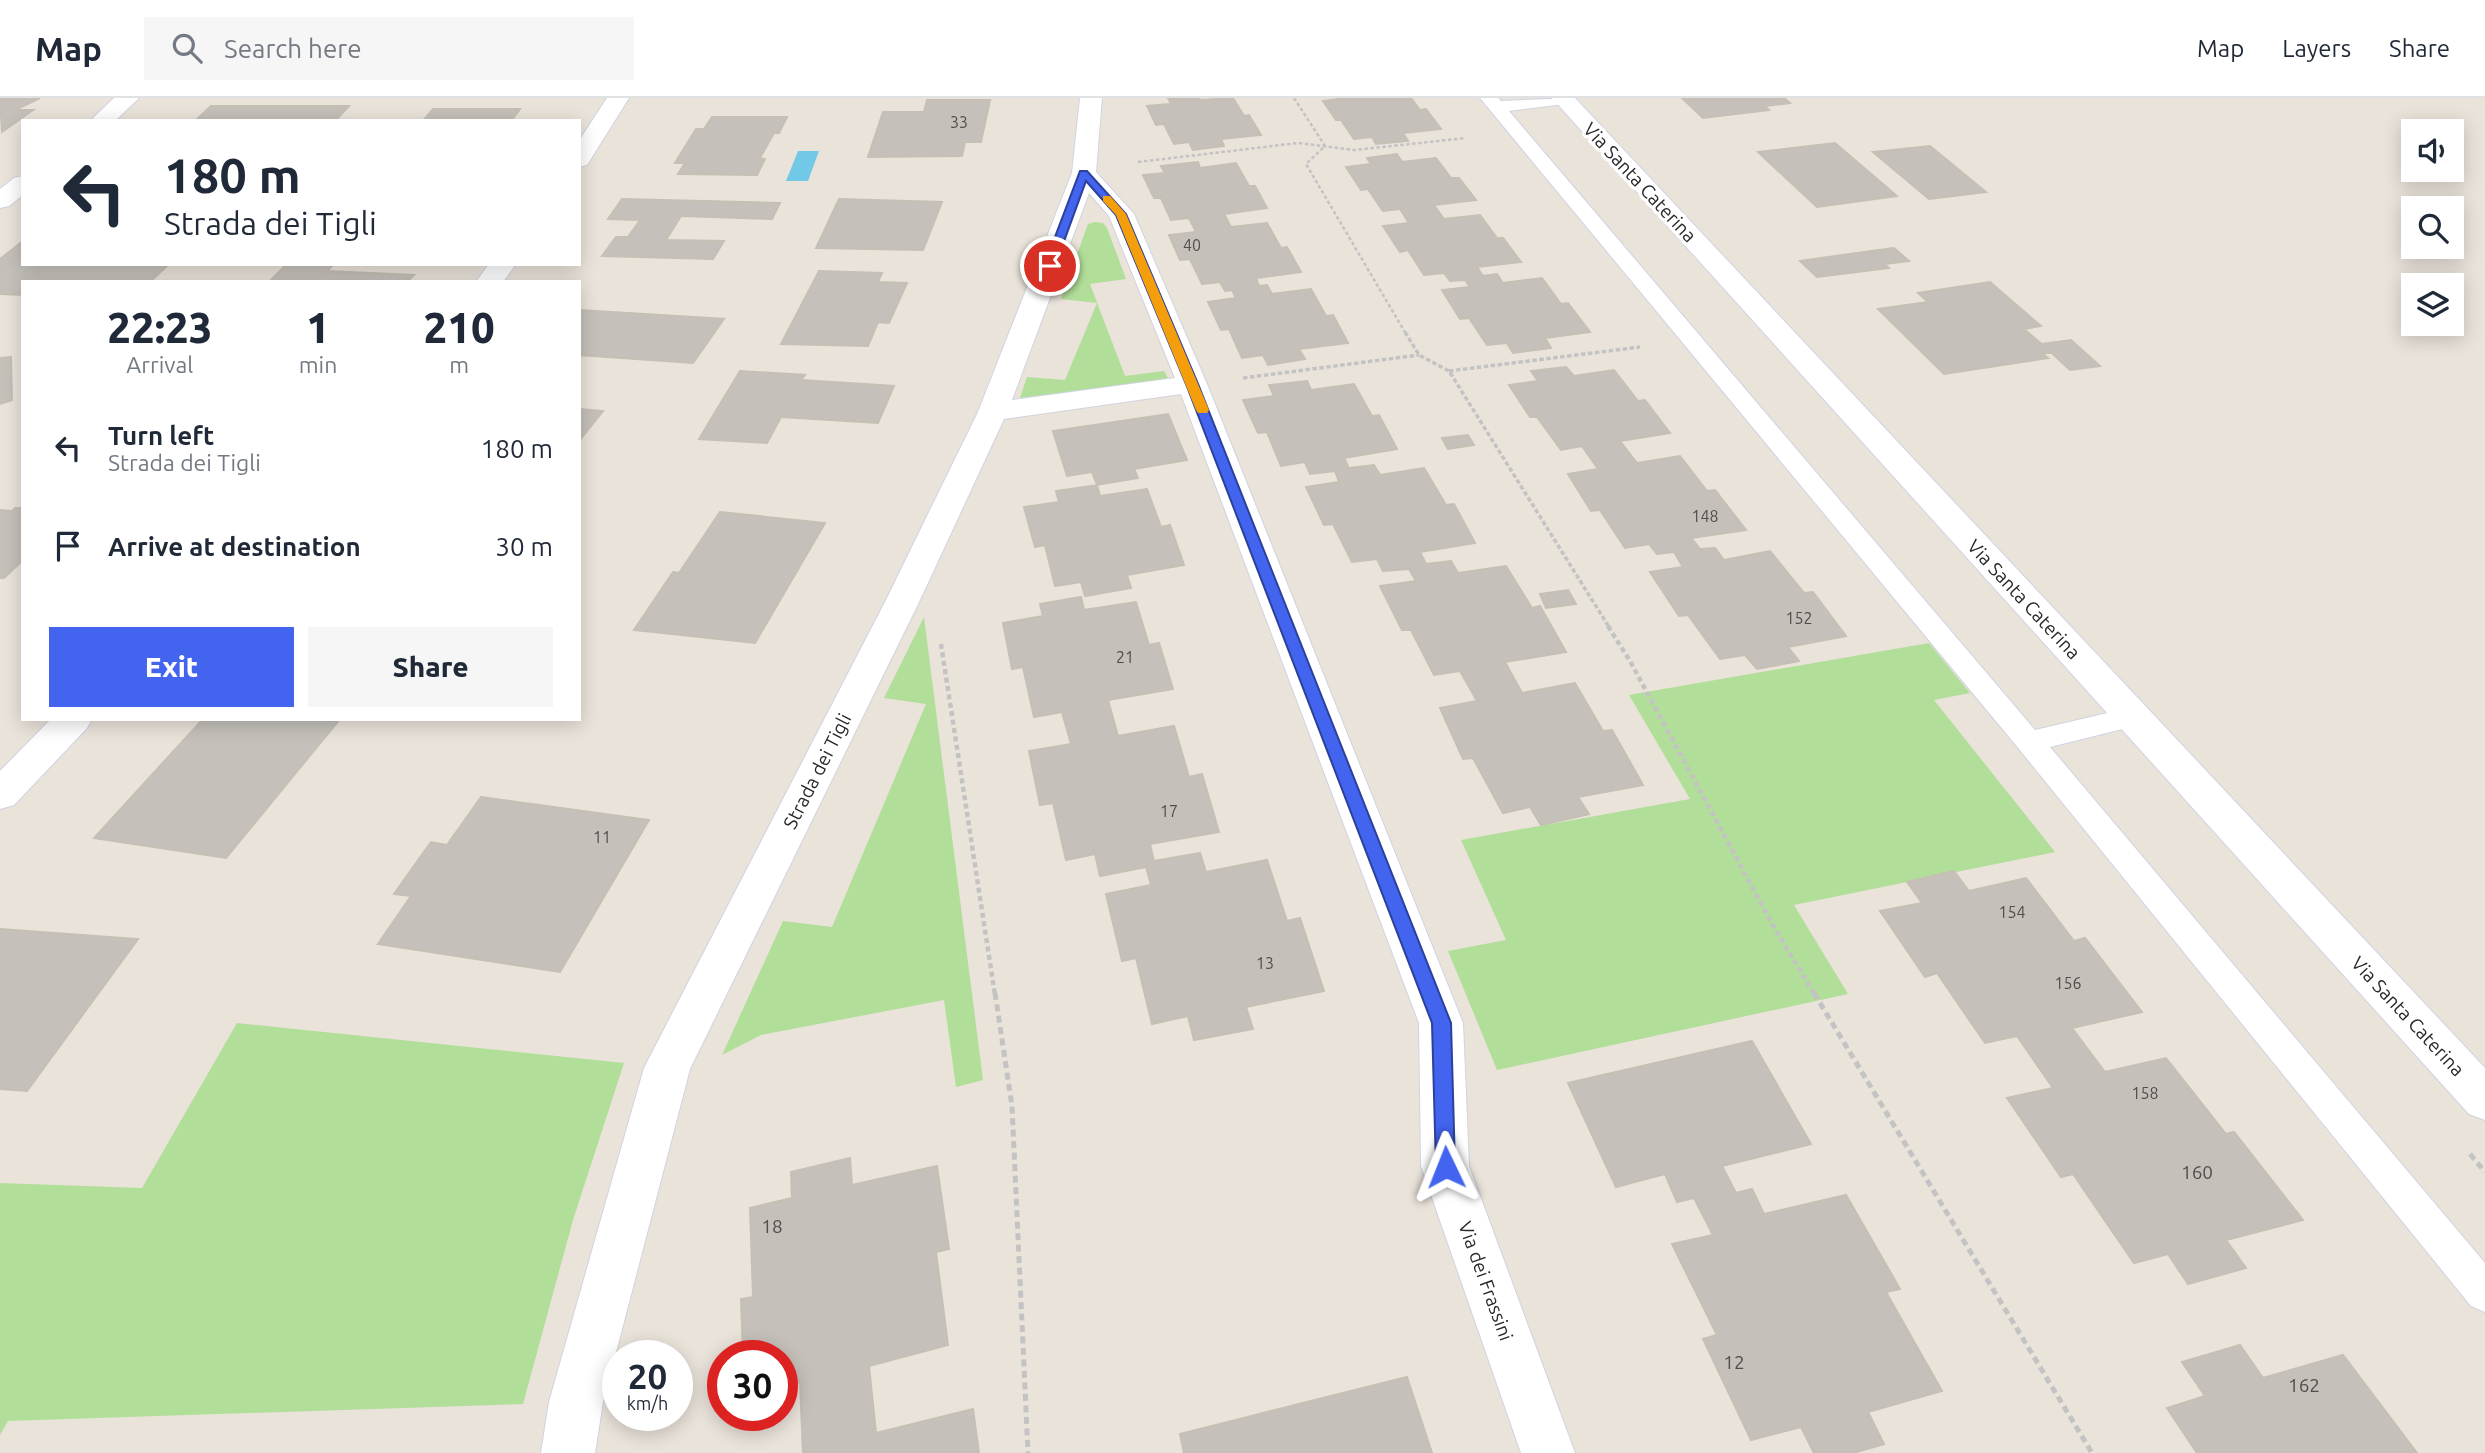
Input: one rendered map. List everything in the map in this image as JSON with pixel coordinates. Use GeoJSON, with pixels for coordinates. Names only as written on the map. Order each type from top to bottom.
{"type":"FeatureCollection","features":[{"type":"Feature","properties":{"kind":"street"},"geometry":{"type":"LineString","coordinates":[[103,119],[128,98]]}},
{"type":"Feature","properties":{"kind":"street"},"geometry":{"type":"LineString","coordinates":[[581,156],[618,98]]}},
{"type":"Feature","properties":{"kind":"street","name":"Strada dei Tigli"},"geometry":{"type":"LineString","coordinates":[[568,1453],[576,1402],[667,1068],[908,588],[993,412],[1084,171],[1091,98]]}},
{"type":"Feature","properties":{"kind":"street","name":"Via Santa Caterina"},"geometry":{"type":"LineString","coordinates":[[1563,99],[2485,1100]]}},
{"type":"Feature","properties":{"kind":"street","name":"Via dei Frassini"},"geometry":{"type":"LineString","coordinates":[[1084,171],[1121,214],[1192,384],[1441,1023],[1446,1167],[1548,1453]]}},
{"type":"Feature","properties":{"kind":"street"},"geometry":{"type":"LineString","coordinates":[[0,201],[21,185]]}},
{"type":"Feature","properties":{"kind":"street"},"geometry":{"type":"LineString","coordinates":[[491,280],[501,266]]}},
{"type":"Feature","properties":{"kind":"street"},"geometry":{"type":"LineString","coordinates":[[993,412],[1192,384]]}},
{"type":"Feature","properties":{"kind":"street"},"geometry":{"type":"LineString","coordinates":[[0,795],[72,721]]}},
{"type":"Feature","properties":{"kind":"lane"},"geometry":{"type":"LineString","coordinates":[[1493,102],[1563,99]]}},
{"type":"Feature","properties":{"kind":"lane"},"geometry":{"type":"LineString","coordinates":[[1493,102],[2029,742],[2485,1293]]}},
{"type":"Feature","properties":{"kind":"lane"},"geometry":{"type":"LineString","coordinates":[[2029,742],[2133,717]]}},
{"type":"Feature","properties":{"kind":"path"},"geometry":{"type":"LineString","coordinates":[[1294,98],[1325,146]]}},
{"type":"Feature","properties":{"kind":"path"},"geometry":{"type":"LineString","coordinates":[[1084,171],[1298,143],[1354,150],[1518,133]]}},
{"type":"Feature","properties":{"kind":"path"},"geometry":{"type":"LineString","coordinates":[[1325,146],[1306,163],[1419,355],[1449,371],[1630,661],[1772,924],[2092,1453]]}},
{"type":"Feature","properties":{"kind":"path"},"geometry":{"type":"LineString","coordinates":[[1449,371],[1693,340]]}},
{"type":"Feature","properties":{"kind":"path"},"geometry":{"type":"LineString","coordinates":[[1192,384],[1419,355]]}},
{"type":"Feature","properties":{"kind":"path"},"geometry":{"type":"LineString","coordinates":[[908,588],[933,593],[1012,1105],[1028,1453]]}},
{"type":"Feature","properties":{"kind":"green space"},"geometry":{"type":"Polygon","coordinates":[[[1103,223],[1107,228],[1126,279],[1090,284],[1125,376],[1164,371],[1169,380],[1020,398],[1027,377],[1065,380],[1097,303],[1061,299],[1088,224],[1103,223]]]}},
{"type":"Feature","properties":{"kind":"green space"},"geometry":{"type":"Polygon","coordinates":[[[924,617],[983,1080],[956,1087],[944,1000],[761,1035],[722,1055],[783,921],[832,927],[926,704],[884,698],[924,617]]]}},
{"type":"Feature","properties":{"kind":"green space"},"geometry":{"type":"Polygon","coordinates":[[[1929,643],[1970,693],[1934,700],[2055,852],[1794,905],[1848,994],[1497,1070],[1448,951],[1506,940],[1461,840],[1690,799],[1629,695],[1929,643]]]}},
{"type":"Feature","properties":{"kind":"green space"},"geometry":{"type":"Polygon","coordinates":[[[237,1023],[624,1063],[573,1220],[523,1404],[8,1421],[0,1435],[0,1183],[142,1188],[237,1023]]]}},
{"type":"Feature","properties":{"kind":"water"},"geometry":{"type":"Polygon","coordinates":[[[798,151],[819,151],[808,181],[786,181],[798,151]]]}},
{"type":"Feature","properties":{"kind":"building"},"geometry":{"type":"Polygon","coordinates":[[[0,98],[40,98],[15,110],[33,110],[2,132],[0,98]]]}},
{"type":"Feature","properties":{"kind":"building"},"geometry":{"type":"Polygon","coordinates":[[[1168,98],[1233,98],[1244,116],[1249,115],[1261,135],[1221,139],[1224,146],[1193,150],[1189,142],[1174,144],[1164,124],[1156,125],[1147,106],[1171,104],[1168,98]]]}},
{"type":"Feature","properties":{"kind":"building"},"geometry":{"type":"Polygon","coordinates":[[[1347,98],[1411,98],[1420,110],[1426,109],[1441,129],[1403,133],[1408,141],[1376,144],[1372,137],[1354,139],[1323,101],[1347,98]]]}},
{"type":"Feature","properties":{"kind":"building"},"geometry":{"type":"Polygon","coordinates":[[[1682,98],[1784,98],[1790,103],[1765,106],[1769,110],[1703,118],[1682,98]]]}},
{"type":"Feature","properties":{"kind":"building"},"geometry":{"type":"Polygon","coordinates":[[[927,100],[990,100],[981,142],[965,142],[962,156],[868,157],[883,112],[924,112],[927,100]]]}},
{"type":"Feature","properties":{"kind":"building"},"geometry":{"type":"Polygon","coordinates":[[[211,106],[349,106],[337,119],[197,119],[211,106]]]}},
{"type":"Feature","properties":{"kind":"building"},"geometry":{"type":"Polygon","coordinates":[[[433,109],[520,109],[512,119],[425,119],[433,109]]]}},
{"type":"Feature","properties":{"kind":"building"},"geometry":{"type":"Polygon","coordinates":[[[712,117],[787,117],[779,133],[774,133],[760,158],[765,159],[757,175],[678,174],[685,163],[675,163],[696,129],[704,129],[712,117]]]}},
{"type":"Feature","properties":{"kind":"building"},"geometry":{"type":"Polygon","coordinates":[[[1835,143],[1897,196],[1817,207],[1758,152],[1835,143]]]}},
{"type":"Feature","properties":{"kind":"building"},"geometry":{"type":"Polygon","coordinates":[[[1930,146],[1986,192],[1929,199],[1873,152],[1930,146]]]}},
{"type":"Feature","properties":{"kind":"building"},"geometry":{"type":"Polygon","coordinates":[[[1397,154],[1402,162],[1436,158],[1451,178],[1459,178],[1476,200],[1434,205],[1444,219],[1480,215],[1497,238],[1503,238],[1521,262],[1477,267],[1483,276],[1497,274],[1503,283],[1542,278],[1561,304],[1568,303],[1590,332],[1545,338],[1551,348],[1513,353],[1507,343],[1487,345],[1469,318],[1460,319],[1442,290],[1470,287],[1465,280],[1450,281],[1444,273],[1424,275],[1408,250],[1400,252],[1383,226],[1409,223],[1400,209],[1383,211],[1368,189],[1361,190],[1346,167],[1371,164],[1367,158],[1397,154]]]}},
{"type":"Feature","properties":{"kind":"building"},"geometry":{"type":"Polygon","coordinates":[[[1198,162],[1200,168],[1236,163],[1249,186],[1255,186],[1267,208],[1224,214],[1231,227],[1267,223],[1281,248],[1287,247],[1301,272],[1256,278],[1259,286],[1267,285],[1272,294],[1311,289],[1326,316],[1333,315],[1348,343],[1299,349],[1305,359],[1268,365],[1263,355],[1242,358],[1229,329],[1221,330],[1208,302],[1236,298],[1232,290],[1225,291],[1220,282],[1202,284],[1190,259],[1180,260],[1169,235],[1196,232],[1189,218],[1171,220],[1161,198],[1154,198],[1143,175],[1165,173],[1161,166],[1198,162]]]}},
{"type":"Feature","properties":{"kind":"building"},"geometry":{"type":"Polygon","coordinates":[[[622,199],[780,203],[772,219],[681,216],[666,240],[724,241],[713,259],[602,256],[616,237],[628,237],[640,220],[608,219],[622,199]]]}},
{"type":"Feature","properties":{"kind":"building"},"geometry":{"type":"Polygon","coordinates":[[[839,199],[942,202],[923,250],[816,248],[839,199]]]}},
{"type":"Feature","properties":{"kind":"building"},"geometry":{"type":"Polygon","coordinates":[[[21,243],[21,266],[167,266],[152,280],[21,280],[21,295],[0,294],[0,259],[21,243]]]}},
{"type":"Feature","properties":{"kind":"building"},"geometry":{"type":"Polygon","coordinates":[[[1894,248],[1909,261],[1885,264],[1871,251],[1894,248]]]}},
{"type":"Feature","properties":{"kind":"building"},"geometry":{"type":"Polygon","coordinates":[[[1871,251],[1889,268],[1817,277],[1800,261],[1871,251]]]}},
{"type":"Feature","properties":{"kind":"building"},"geometry":{"type":"Polygon","coordinates":[[[285,266],[332,266],[327,271],[414,275],[409,280],[271,280],[285,266]]]}},
{"type":"Feature","properties":{"kind":"building"},"geometry":{"type":"Polygon","coordinates":[[[819,271],[882,273],[878,282],[907,283],[889,323],[878,322],[868,346],[781,344],[819,271]]]}},
{"type":"Feature","properties":{"kind":"building"},"geometry":{"type":"Polygon","coordinates":[[[1990,282],[2041,326],[2024,329],[2051,352],[2042,353],[2048,358],[1944,374],[1878,309],[1928,302],[1918,293],[1990,282]]]}},
{"type":"Feature","properties":{"kind":"building"},"geometry":{"type":"Polygon","coordinates":[[[581,310],[724,319],[693,363],[581,355],[581,310]]]}},
{"type":"Feature","properties":{"kind":"building"},"geometry":{"type":"Polygon","coordinates":[[[2071,340],[2100,366],[2070,370],[2042,344],[2071,340]]]}},
{"type":"Feature","properties":{"kind":"building"},"geometry":{"type":"Polygon","coordinates":[[[11,357],[12,400],[0,404],[0,358],[11,357]]]}},
{"type":"Feature","properties":{"kind":"building"},"geometry":{"type":"Polygon","coordinates":[[[1566,367],[1574,376],[1614,370],[1638,401],[1645,400],[1670,433],[1620,441],[1637,463],[1680,456],[1707,491],[1715,490],[1746,530],[1691,538],[1700,549],[1715,548],[1724,560],[1770,551],[1804,593],[1813,592],[1846,636],[1788,647],[1799,661],[1757,669],[1745,655],[1720,659],[1688,615],[1679,616],[1650,572],[1683,567],[1674,552],[1657,554],[1649,544],[1625,548],[1600,510],[1591,511],[1568,474],[1598,469],[1582,446],[1561,450],[1537,417],[1530,417],[1509,385],[1538,381],[1531,371],[1566,367]]]}},
{"type":"Feature","properties":{"kind":"building"},"geometry":{"type":"Polygon","coordinates":[[[740,371],[805,375],[801,380],[894,386],[878,423],[781,417],[767,443],[699,439],[740,371]]]}},
{"type":"Feature","properties":{"kind":"building"},"geometry":{"type":"Polygon","coordinates":[[[1307,381],[1311,390],[1354,384],[1372,416],[1379,415],[1397,449],[1344,458],[1349,468],[1374,465],[1380,475],[1424,468],[1446,505],[1454,504],[1475,543],[1420,552],[1426,564],[1451,561],[1458,573],[1506,566],[1532,608],[1540,606],[1566,652],[1505,662],[1522,693],[1575,683],[1603,731],[1612,730],[1643,785],[1578,797],[1589,814],[1541,825],[1530,807],[1503,813],[1473,758],[1463,759],[1440,708],[1477,701],[1460,671],[1434,675],[1411,630],[1402,630],[1380,586],[1416,581],[1409,569],[1383,571],[1377,559],[1352,562],[1333,524],[1324,525],[1306,487],[1339,482],[1335,471],[1310,474],[1305,462],[1281,466],[1267,432],[1258,433],[1243,400],[1274,396],[1269,385],[1307,381]]]}},
{"type":"Feature","properties":{"kind":"building"},"geometry":{"type":"Polygon","coordinates":[[[581,409],[603,411],[581,438],[581,409]]]}},
{"type":"Feature","properties":{"kind":"building"},"geometry":{"type":"Polygon","coordinates":[[[1168,414],[1187,460],[1134,469],[1138,478],[1097,485],[1092,472],[1067,476],[1053,431],[1168,414]]]}},
{"type":"Feature","properties":{"kind":"building"},"geometry":{"type":"Polygon","coordinates":[[[1468,435],[1474,445],[1448,449],[1442,438],[1468,435]]]}},
{"type":"Feature","properties":{"kind":"building"},"geometry":{"type":"Polygon","coordinates":[[[1097,485],[1100,496],[1147,489],[1161,527],[1170,525],[1184,565],[1127,575],[1131,588],[1085,596],[1081,582],[1055,586],[1045,545],[1035,547],[1024,507],[1059,502],[1056,491],[1097,485]]]}},
{"type":"Feature","properties":{"kind":"building"},"geometry":{"type":"Polygon","coordinates":[[[21,508],[21,562],[4,578],[0,578],[0,510],[12,511],[21,508]]]}},
{"type":"Feature","properties":{"kind":"building"},"geometry":{"type":"Polygon","coordinates":[[[720,512],[825,523],[755,643],[634,630],[673,572],[679,573],[720,512]]]}},
{"type":"Feature","properties":{"kind":"building"},"geometry":{"type":"Polygon","coordinates":[[[1568,590],[1576,604],[1546,608],[1540,594],[1568,590]]]}},
{"type":"Feature","properties":{"kind":"building"},"geometry":{"type":"Polygon","coordinates":[[[1081,597],[1084,610],[1136,602],[1149,645],[1159,643],[1173,689],[1108,700],[1118,736],[1174,726],[1189,777],[1202,774],[1219,832],[1150,844],[1154,861],[1200,853],[1206,872],[1267,860],[1287,921],[1300,918],[1324,991],[1246,1007],[1253,1029],[1194,1040],[1188,1016],[1152,1024],[1136,958],[1122,961],[1106,894],[1151,885],[1146,867],[1100,876],[1095,854],[1066,860],[1053,803],[1040,805],[1029,751],[1071,744],[1062,712],[1034,717],[1023,667],[1012,669],[1003,623],[1043,616],[1040,604],[1081,597]]]}},
{"type":"Feature","properties":{"kind":"building"},"geometry":{"type":"Polygon","coordinates":[[[201,721],[338,721],[226,858],[94,838],[201,721]]]}},
{"type":"Feature","properties":{"kind":"building"},"geometry":{"type":"Polygon","coordinates":[[[481,797],[649,820],[560,972],[378,944],[411,896],[394,894],[431,842],[447,845],[481,797]]]}},
{"type":"Feature","properties":{"kind":"building"},"geometry":{"type":"Polygon","coordinates":[[[1954,871],[1969,891],[2026,878],[2074,941],[2085,938],[2142,1012],[2072,1028],[2105,1072],[2166,1058],[2226,1134],[2234,1132],[2303,1220],[2226,1240],[2246,1268],[2188,1284],[2168,1254],[2134,1263],[2073,1174],[2061,1177],[2007,1098],[2053,1088],[2017,1036],[1985,1043],[1937,973],[1925,977],[1880,911],[1922,903],[1907,882],[1954,871]]]}},
{"type":"Feature","properties":{"kind":"building"},"geometry":{"type":"Polygon","coordinates":[[[0,929],[138,939],[27,1091],[0,1089],[0,929]]]}},
{"type":"Feature","properties":{"kind":"building"},"geometry":{"type":"Polygon","coordinates":[[[1752,1041],[1811,1144],[1722,1166],[1736,1193],[1752,1189],[1764,1214],[1846,1195],[1900,1289],[1886,1292],[1942,1391],[1868,1412],[1884,1444],[1853,1453],[1814,1453],[1801,1427],[1751,1440],[1703,1339],[1717,1335],[1672,1244],[1713,1235],[1694,1198],[1677,1202],[1665,1174],[1616,1187],[1568,1083],[1752,1041]]]}},
{"type":"Feature","properties":{"kind":"building"},"geometry":{"type":"Polygon","coordinates":[[[850,1158],[852,1185],[937,1166],[949,1249],[936,1252],[948,1345],[869,1366],[876,1433],[973,1409],[979,1453],[803,1453],[798,1340],[742,1340],[741,1299],[753,1297],[750,1208],[792,1198],[791,1172],[850,1158]]]}},
{"type":"Feature","properties":{"kind":"building"},"geometry":{"type":"Polygon","coordinates":[[[2240,1345],[2263,1378],[2343,1355],[2417,1453],[2197,1453],[2167,1408],[2205,1396],[2182,1362],[2240,1345]]]}},
{"type":"Feature","properties":{"kind":"building"},"geometry":{"type":"Polygon","coordinates":[[[1407,1377],[1432,1453],[1184,1453],[1180,1434],[1407,1377]]]}},
{"type":"Feature","properties":{"kind":"slow traffic"},"geometry":{"type":"LineString","coordinates":[[1107,198],[1121,214],[1202,410]]}},
{"type":"Feature","properties":{"kind":"route"},"geometry":{"type":"LineString","coordinates":[[1050,266],[1084,173],[1121,214],[1192,384],[1441,1023],[1446,1167]]}}]}
